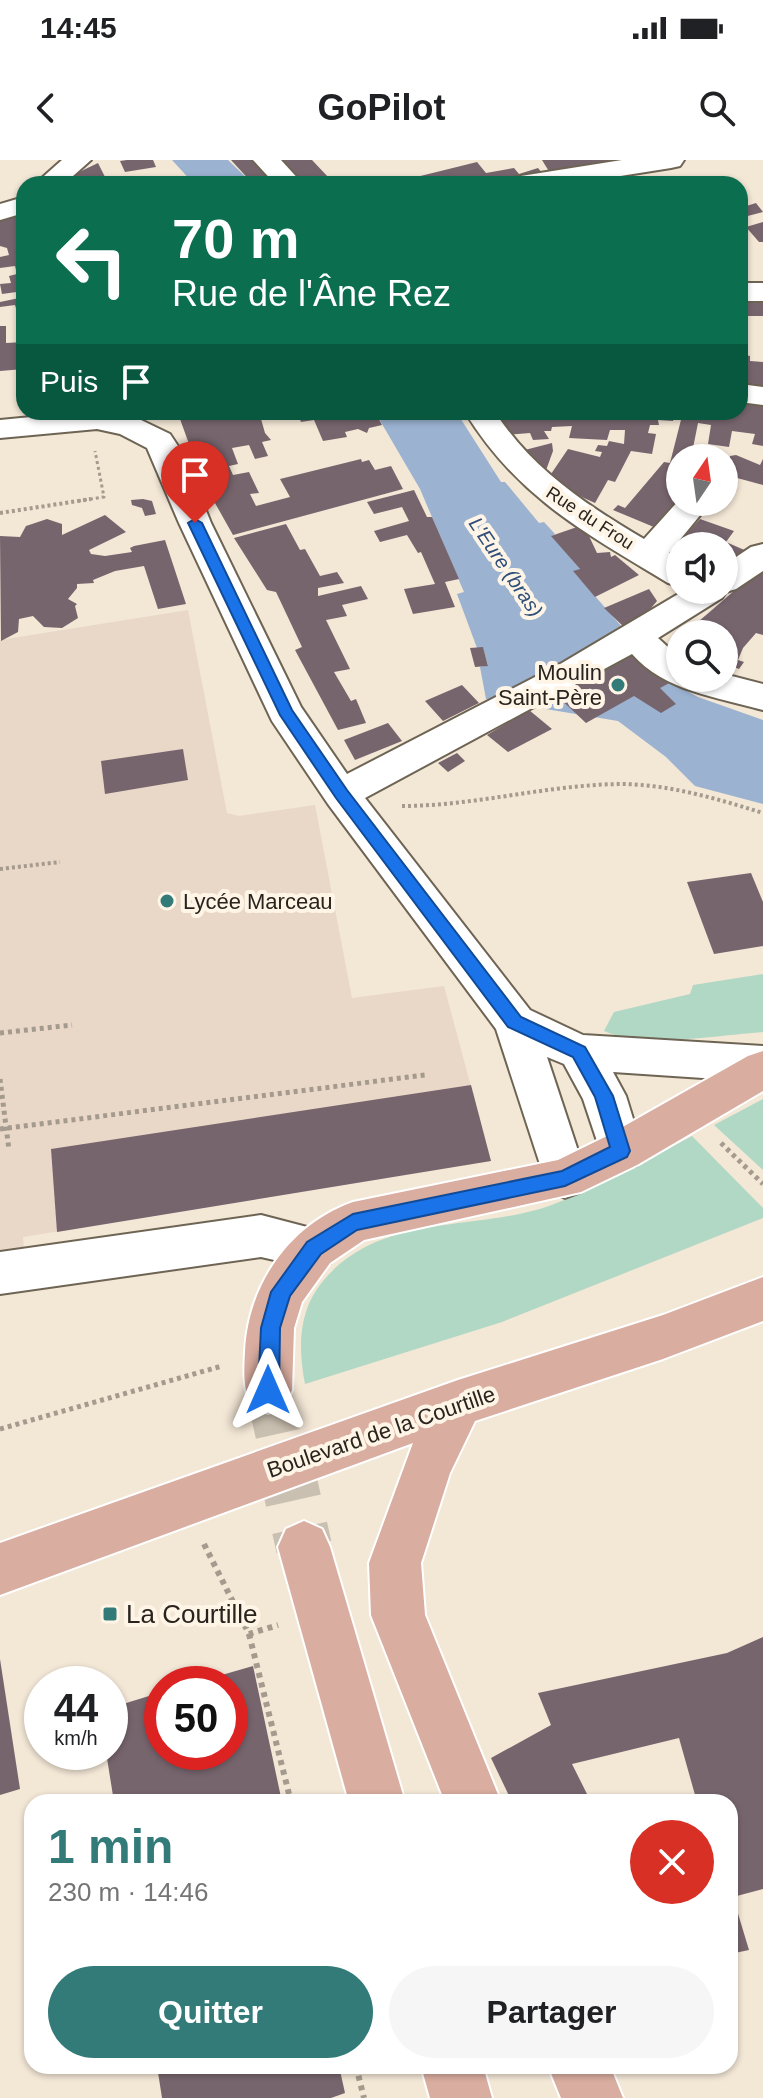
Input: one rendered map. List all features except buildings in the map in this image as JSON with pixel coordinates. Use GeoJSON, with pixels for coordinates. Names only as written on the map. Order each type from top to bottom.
{"type":"FeatureCollection","features":[{"type":"Feature","properties":{"kind":"main road"},"geometry":{"type":"LineString","coordinates":[[268,1371],[270,1328],[281,1292],[314,1248],[353,1222],[565,1178],[621,1151],[763,1067]]}},
{"type":"Feature","properties":{"kind":"main road","name":"Boulevard de la Courtille"},"geometry":{"type":"LineString","coordinates":[[0,1569],[458,1403],[663,1337],[763,1299]]}},
{"type":"Feature","properties":{"kind":"main road"},"geometry":{"type":"LineString","coordinates":[[458,1403],[427,1468],[395,1563],[398,1615],[470,1794]]}},
{"type":"Feature","properties":{"kind":"main road"},"geometry":{"type":"LineString","coordinates":[[304,1547],[375,1794]]}},
{"type":"Feature","properties":{"kind":"main road"},"geometry":{"type":"LineString","coordinates":[[454,2074],[461,2098]]}},
{"type":"Feature","properties":{"kind":"main road"},"geometry":{"type":"LineString","coordinates":[[582,2074],[592,2098]]}},
{"type":"Feature","properties":{"kind":"street"},"geometry":{"type":"LineString","coordinates":[[58,176],[78,160]]}},
{"type":"Feature","properties":{"kind":"street"},"geometry":{"type":"LineString","coordinates":[[266,160],[282,176]]}},
{"type":"Feature","properties":{"kind":"street"},"geometry":{"type":"LineString","coordinates":[[571,176],[671,160]]}},
{"type":"Feature","properties":{"kind":"street"},"geometry":{"type":"LineString","coordinates":[[0,429],[67,420]]}},
{"type":"Feature","properties":{"kind":"street"},"geometry":{"type":"LineString","coordinates":[[101,420],[130,427],[159,441],[285,712],[515,1022],[565,1178]]}},
{"type":"Feature","properties":{"kind":"street"},"geometry":{"type":"LineString","coordinates":[[130,427],[150,420]]}},
{"type":"Feature","properties":{"kind":"street","name":"Rue du Frou"},"geometry":{"type":"LineString","coordinates":[[484,420],[545,492],[666,565]]}},
{"type":"Feature","properties":{"kind":"street"},"geometry":{"type":"LineString","coordinates":[[648,556],[683,516]]}},
{"type":"Feature","properties":{"kind":"street"},"geometry":{"type":"LineString","coordinates":[[738,568],[763,555]]}},
{"type":"Feature","properties":{"kind":"street"},"geometry":{"type":"LineString","coordinates":[[350,803],[493,714],[636,636],[680,604]]}},
{"type":"Feature","properties":{"kind":"street"},"geometry":{"type":"LineString","coordinates":[[636,636],[666,666]]}},
{"type":"Feature","properties":{"kind":"street"},"geometry":{"type":"LineString","coordinates":[[738,690],[763,697]]}},
{"type":"Feature","properties":{"kind":"street"},"geometry":{"type":"LineString","coordinates":[[515,1022],[579,1052],[763,1067]]}},
{"type":"Feature","properties":{"kind":"street"},"geometry":{"type":"LineString","coordinates":[[579,1052],[604,1096],[621,1151]]}},
{"type":"Feature","properties":{"kind":"street"},"geometry":{"type":"LineString","coordinates":[[0,1273],[261,1236],[314,1248]]}},
{"type":"Feature","properties":{"kind":"path"},"geometry":{"type":"LineString","coordinates":[[0,513],[104,497],[90,420]]}},
{"type":"Feature","properties":{"kind":"path"},"geometry":{"type":"LineString","coordinates":[[350,803],[432,807],[607,784],[708,797],[763,813]]}},
{"type":"Feature","properties":{"kind":"path"},"geometry":{"type":"LineString","coordinates":[[0,869],[60,862]]}},
{"type":"Feature","properties":{"kind":"path"},"geometry":{"type":"LineString","coordinates":[[0,1033],[72,1025]]}},
{"type":"Feature","properties":{"kind":"path"},"geometry":{"type":"LineString","coordinates":[[2,1128],[425,1075]]}},
{"type":"Feature","properties":{"kind":"path"},"geometry":{"type":"LineString","coordinates":[[0,1079],[2,1128],[9,1150]]}},
{"type":"Feature","properties":{"kind":"path"},"geometry":{"type":"LineString","coordinates":[[0,1429],[268,1371]]}},
{"type":"Feature","properties":{"kind":"path"},"geometry":{"type":"LineString","coordinates":[[183,1503],[249,1634],[289,1794]]}},
{"type":"Feature","properties":{"kind":"path"},"geometry":{"type":"LineString","coordinates":[[249,1634],[289,1622]]}},
{"type":"Feature","properties":{"kind":"path"},"geometry":{"type":"LineString","coordinates":[[358,2074],[364,2098]]}},
{"type":"Feature","properties":{"kind":"shaded area","name":"Lycée Marceau"},"geometry":{"type":"Polygon","coordinates":[[[188,610],[227,813],[239,816],[315,805],[352,998],[444,986],[491,1161],[23,1237],[24,1249],[0,1253],[0,640],[188,610]]]}},
{"type":"Feature","properties":{"kind":"green space"},"geometry":{"type":"Polygon","coordinates":[[[763,974],[763,1032],[660,1040],[604,1031],[614,1012],[690,994],[693,985],[763,974]]]}},
{"type":"Feature","properties":{"kind":"green space"},"geometry":{"type":"Polygon","coordinates":[[[763,1099],[763,1170],[714,1125],[763,1099]]]}},
{"type":"Feature","properties":{"kind":"green space"},"geometry":{"type":"Polygon","coordinates":[[[692,1136],[763,1208],[763,1218],[502,1322],[305,1384],[301,1357],[304,1317],[323,1281],[346,1259],[372,1244],[400,1234],[520,1214],[549,1206],[604,1182],[692,1136]]]}},
{"type":"Feature","properties":{"kind":"water"},"geometry":{"type":"Polygon","coordinates":[[[172,160],[228,160],[245,176],[187,176],[172,160]]]}},
{"type":"Feature","properties":{"kind":"water"},"geometry":{"type":"Polygon","coordinates":[[[380,420],[461,420],[501,482],[505,482],[539,523],[544,522],[555,534],[552,536],[580,569],[574,572],[666,677],[666,692],[689,692],[763,720],[763,804],[695,786],[666,757],[618,721],[486,699],[480,667],[488,665],[483,648],[477,648],[457,594],[464,592],[420,489],[380,420]],[[661,688],[634,711],[656,711],[692,722],[661,688]]]}},
{"type":"Feature","properties":{"kind":"waterway","name":"L'Eure (bras)"},"geometry":{"type":"LineString","coordinates":[[571,647],[741,759],[763,765]]}},
{"type":"Feature","properties":{"kind":"tunnel"},"geometry":{"type":"LineString","coordinates":[[268,1390],[281,1448]]}},
{"type":"Feature","properties":{"kind":"tunnel"},"geometry":{"type":"LineString","coordinates":[[281,1446],[304,1547]]}},
{"type":"Feature","properties":{"kind":"place","name":"Moulin Saint-Père"},"geometry":{"type":"Point","coordinates":[618,685]}},
{"type":"Feature","properties":{"kind":"place","name":"Lycée Marceau"},"geometry":{"type":"Point","coordinates":[167,901]}},
{"type":"Feature","properties":{"kind":"place","name":"La Courtille"},"geometry":{"type":"Point","coordinates":[110,1614]}},
{"type":"Feature","properties":{"kind":"route"},"geometry":{"type":"LineString","coordinates":[[195,523],[285,712],[341,794],[359,813],[515,1022],[579,1052],[604,1096],[621,1151],[565,1178],[353,1222],[314,1248],[281,1292],[270,1328],[268,1390]]}}]}
